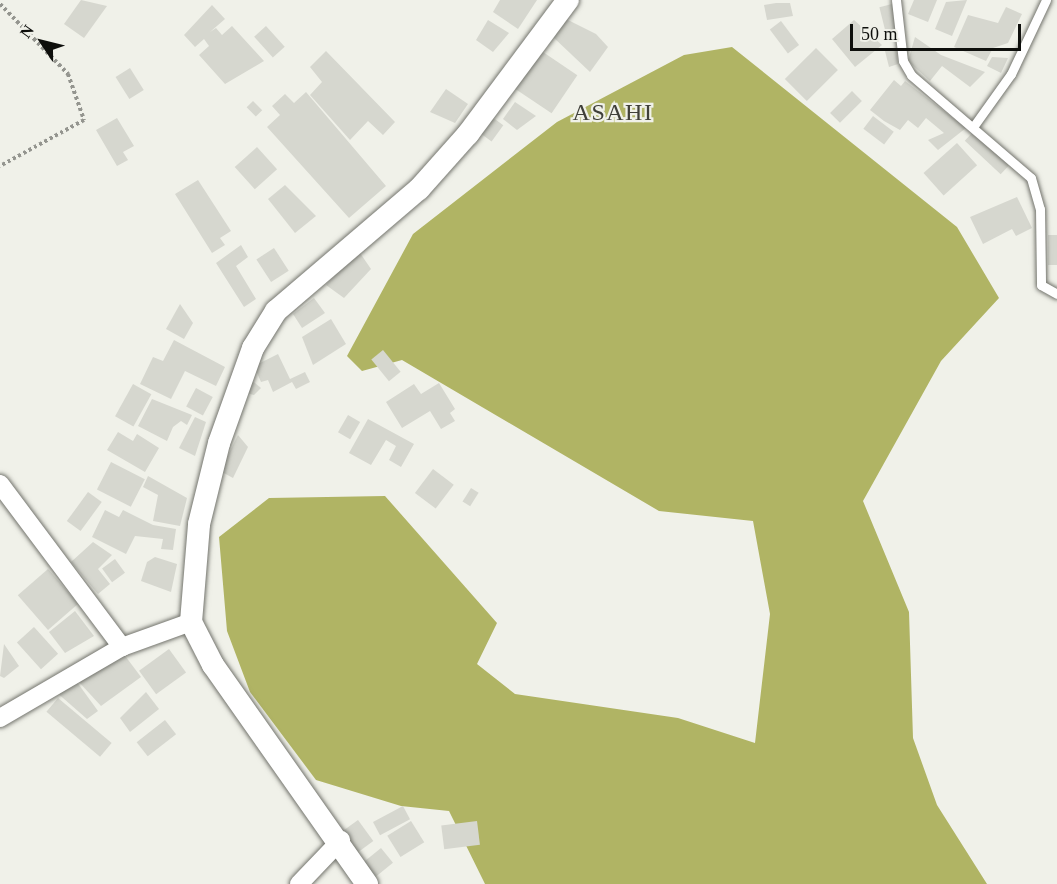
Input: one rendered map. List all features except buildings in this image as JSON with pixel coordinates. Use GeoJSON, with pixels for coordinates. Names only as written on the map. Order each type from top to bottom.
{"type":"FeatureCollection","features":[{"type":"Feature","properties":{"kind":"street"},"geometry":{"type":"LineString","coordinates":[[367,884],[340,840],[213,665],[191,622],[199,524],[219,443],[253,348],[276,311],[419,189],[468,134],[568,0]]}},
{"type":"Feature","properties":{"kind":"street"},"geometry":{"type":"LineString","coordinates":[[0,484],[122,646]]}},
{"type":"Feature","properties":{"kind":"street"},"geometry":{"type":"LineString","coordinates":[[0,718],[122,646],[191,622]]}},
{"type":"Feature","properties":{"kind":"street"},"geometry":{"type":"LineString","coordinates":[[299,884],[340,840]]}},
{"type":"Feature","properties":{"kind":"lane"},"geometry":{"type":"LineString","coordinates":[[896,0],[903,61],[911,75],[1031,178],[1041,209],[1041,285],[1057,294]]}},
{"type":"Feature","properties":{"kind":"lane"},"geometry":{"type":"LineString","coordinates":[[974,127],[1011,74],[1046,0]]}},
{"type":"Feature","properties":{"kind":"path"},"geometry":{"type":"LineString","coordinates":[[0,4],[68,74],[84,120],[0,166]]}},
{"type":"Feature","properties":{"kind":"green space"},"geometry":{"type":"Polygon","coordinates":[[[732,47],[957,227],[999,298],[941,361],[863,501],[909,612],[913,738],[937,805],[987,884],[485,884],[449,811],[401,806],[316,780],[250,692],[227,631],[219,537],[269,498],[385,496],[497,623],[477,664],[515,694],[678,718],[755,743],[770,614],[753,521],[659,511],[402,360],[362,371],[347,356],[413,234],[557,122],[684,55],[732,47]]]}},
{"type":"Feature","properties":{"kind":"district","name":"ASAHI"},"geometry":{"type":"Point","coordinates":[613,113]}}]}
